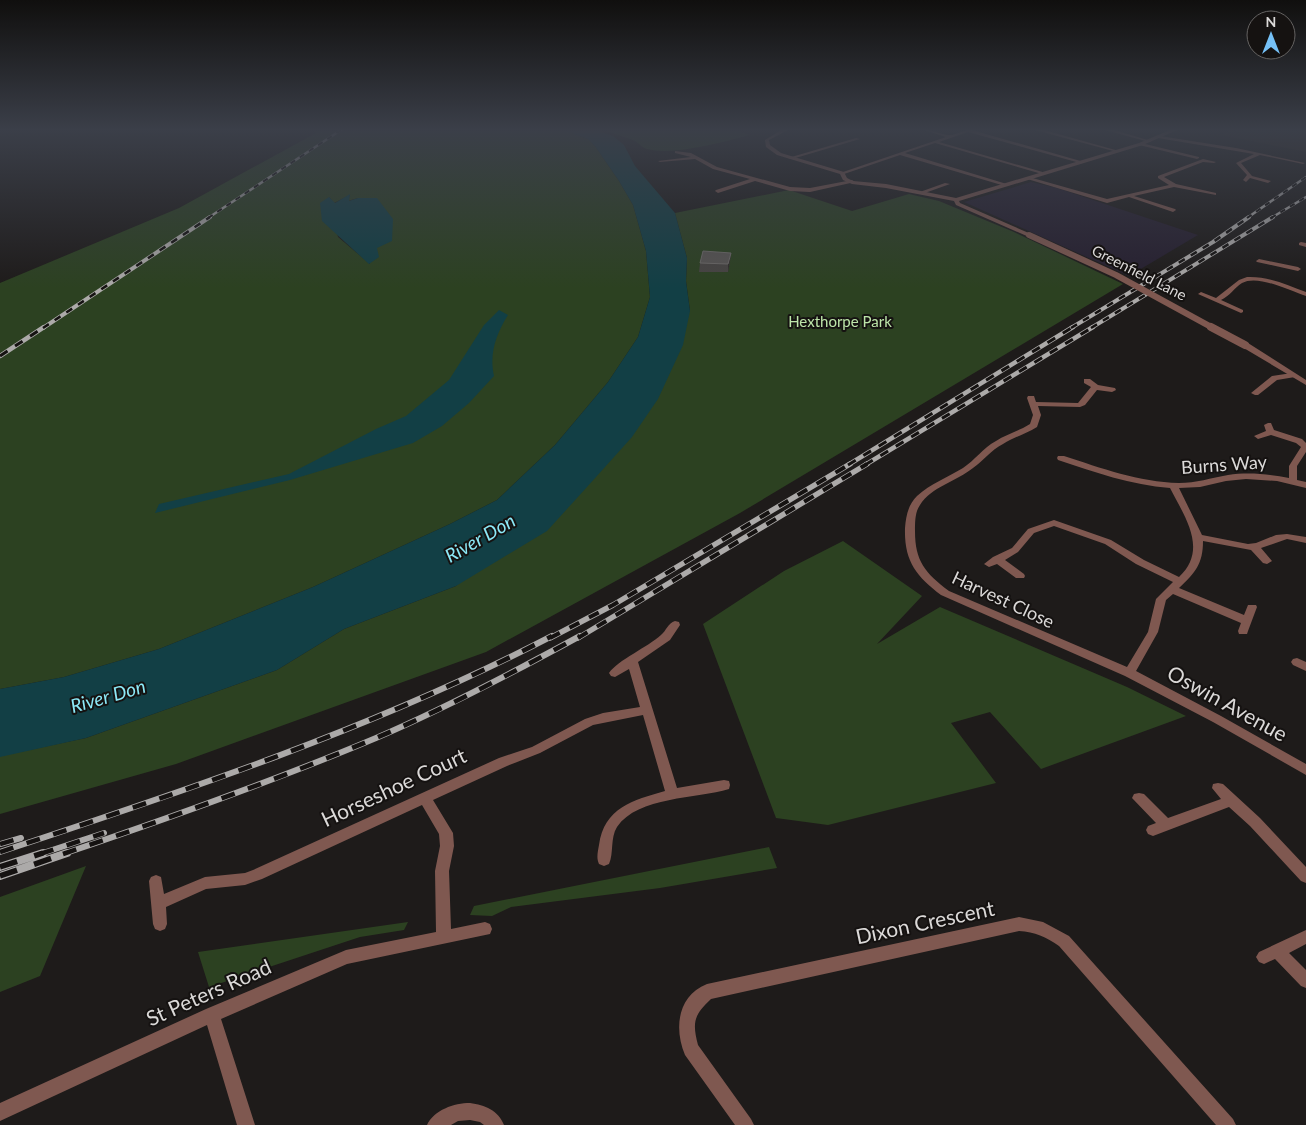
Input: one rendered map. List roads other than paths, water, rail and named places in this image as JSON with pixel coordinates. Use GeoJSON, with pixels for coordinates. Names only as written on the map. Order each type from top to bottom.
{"type":"FeatureCollection","features":[{"type":"Feature","properties":{"kind":"street"},"geometry":{"type":"LineString","coordinates":[[718,191],[745,182]]}},
{"type":"Feature","properties":{"kind":"street"},"geometry":{"type":"LineString","coordinates":[[763,182],[803,190],[849,182]]}},
{"type":"Feature","properties":{"kind":"street"},"geometry":{"type":"LineString","coordinates":[[855,182],[920,192],[956,200],[1014,182]]}},
{"type":"Feature","properties":{"kind":"street"},"geometry":{"type":"LineString","coordinates":[[999,182],[1007,185]]}},
{"type":"Feature","properties":{"kind":"street"},"geometry":{"type":"LineString","coordinates":[[1046,182],[1103,200],[1114,200],[1174,184]]}},
{"type":"Feature","properties":{"kind":"street"},"geometry":{"type":"LineString","coordinates":[[1170,182],[1214,194]]}},
{"type":"Feature","properties":{"kind":"street"},"geometry":{"type":"LineString","coordinates":[[927,183],[939,186]]}},
{"type":"Feature","properties":{"kind":"street"},"geometry":{"type":"LineString","coordinates":[[920,192],[947,184]]}},
{"type":"Feature","properties":{"kind":"street"},"geometry":{"type":"LineString","coordinates":[[1208,197],[1221,191]]}},
{"type":"Feature","properties":{"kind":"street"},"geometry":{"type":"LineString","coordinates":[[1129,196],[1173,210]]}},
{"type":"Feature","properties":{"kind":"street","name":"Greenfield Lane"},"geometry":{"type":"LineString","coordinates":[[956,200],[958,204],[1116,275],[1245,345],[1306,383]]}},
{"type":"Feature","properties":{"kind":"street"},"geometry":{"type":"LineString","coordinates":[[1260,261],[1298,269]]}},
{"type":"Feature","properties":{"kind":"street"},"geometry":{"type":"LineString","coordinates":[[1267,281],[1268,273],[1275,264]]}},
{"type":"Feature","properties":{"kind":"street"},"geometry":{"type":"LineString","coordinates":[[1216,300],[1222,299],[1243,280],[1257,279],[1306,294]]}},
{"type":"Feature","properties":{"kind":"street"},"geometry":{"type":"LineString","coordinates":[[1201,294],[1241,311]]}},
{"type":"Feature","properties":{"kind":"street"},"geometry":{"type":"LineString","coordinates":[[1255,394],[1274,378],[1292,374]]}},
{"type":"Feature","properties":{"kind":"street"},"geometry":{"type":"LineString","coordinates":[[1087,380],[1096,388],[1112,390]]}},
{"type":"Feature","properties":{"kind":"street","name":"Harvest Close"},"geometry":{"type":"LineString","coordinates":[[1096,388],[1089,392],[1087,399],[1080,405],[1032,401],[1037,415],[1034,425],[1028,430],[989,449],[976,462],[927,494],[916,504],[911,518],[909,538],[913,560],[924,576],[945,593],[1129,673]]}},
{"type":"Feature","properties":{"kind":"street"},"geometry":{"type":"LineString","coordinates":[[1258,436],[1269,429],[1304,444],[1304,451],[1295,460],[1293,466],[1293,481]]}},
{"type":"Feature","properties":{"kind":"street","name":"Burns Way"},"geometry":{"type":"LineString","coordinates":[[1062,458],[1089,462],[1140,480],[1173,484],[1196,485],[1239,477],[1260,477],[1306,484]]}},
{"type":"Feature","properties":{"kind":"street"},"geometry":{"type":"LineString","coordinates":[[1129,673],[1153,632],[1161,599],[1194,566],[1197,558],[1197,537],[1173,484]]}},
{"type":"Feature","properties":{"kind":"street"},"geometry":{"type":"LineString","coordinates":[[1049,512],[1054,523]]}},
{"type":"Feature","properties":{"kind":"street"},"geometry":{"type":"LineString","coordinates":[[1020,576],[993,562],[1015,550],[1031,531],[1054,523],[1108,542],[1140,562],[1180,581]]}},
{"type":"Feature","properties":{"kind":"street"},"geometry":{"type":"LineString","coordinates":[[1197,537],[1254,548],[1283,536],[1306,540]]}},
{"type":"Feature","properties":{"kind":"street"},"geometry":{"type":"LineString","coordinates":[[1254,548],[1266,561]]}},
{"type":"Feature","properties":{"kind":"street"},"geometry":{"type":"LineString","coordinates":[[1171,589],[1245,626],[1252,608]]}},
{"type":"Feature","properties":{"kind":"street"},"geometry":{"type":"LineString","coordinates":[[615,673],[666,637],[675,625]]}},
{"type":"Feature","properties":{"kind":"street"},"geometry":{"type":"LineString","coordinates":[[632,660],[672,793]]}},
{"type":"Feature","properties":{"kind":"street","name":"Oswin Avenue"},"geometry":{"type":"LineString","coordinates":[[1129,673],[1217,719],[1306,770]]}},
{"type":"Feature","properties":{"kind":"street","name":"Horseshoe Court"},"geometry":{"type":"LineString","coordinates":[[158,903],[205,883],[245,879],[257,875],[503,762],[536,750],[589,722],[648,710]]}},
{"type":"Feature","properties":{"kind":"street"},"geometry":{"type":"LineString","coordinates":[[604,860],[612,822],[631,809],[672,793],[724,785]]}},
{"type":"Feature","properties":{"kind":"street"},"geometry":{"type":"LineString","coordinates":[[1218,788],[1255,822],[1306,877]]}},
{"type":"Feature","properties":{"kind":"street"},"geometry":{"type":"LineString","coordinates":[[426,798],[446,833],[447,846],[442,872],[444,937]]}},
{"type":"Feature","properties":{"kind":"street"},"geometry":{"type":"LineString","coordinates":[[1139,798],[1166,825]]}},
{"type":"Feature","properties":{"kind":"street"},"geometry":{"type":"LineString","coordinates":[[1153,830],[1232,800]]}},
{"type":"Feature","properties":{"kind":"street"},"geometry":{"type":"LineString","coordinates":[[156,880],[160,924]]}},
{"type":"Feature","properties":{"kind":"street","name":"Dixon Crescent"},"geometry":{"type":"LineString","coordinates":[[745,1125],[691,1049],[687,1035],[686,1019],[692,1005],[706,992],[1019,924],[1033,925],[1049,930],[1064,941],[1227,1125]]}},
{"type":"Feature","properties":{"kind":"street","name":"St Peters Road"},"geometry":{"type":"LineString","coordinates":[[0,1112],[212,1015],[346,957],[484,929]]}},
{"type":"Feature","properties":{"kind":"street"},"geometry":{"type":"LineString","coordinates":[[1306,938],[1271,954],[1306,981]]}},
{"type":"Feature","properties":{"kind":"street"},"geometry":{"type":"LineString","coordinates":[[212,1015],[246,1125]]}},
{"type":"Feature","properties":{"kind":"street"},"geometry":{"type":"LineString","coordinates":[[436,1125],[452,1114],[468,1111],[481,1113],[493,1120],[495,1125]]}},
{"type":"Feature","properties":{"kind":"water","name":"River Don"},"geometry":{"type":"Polygon","coordinates":[[[620,182],[649,182],[675,213],[687,258],[686,281],[690,311],[683,345],[658,399],[632,437],[547,531],[456,586],[344,629],[277,670],[86,738],[0,757],[0,689],[64,677],[159,649],[313,587],[450,524],[497,500],[555,445],[608,382],[638,337],[650,297],[646,251],[633,205],[620,182]]]}},
{"type":"Feature","properties":{"kind":"water"},"geometry":{"type":"Polygon","coordinates":[[[350,194],[349,201],[358,198],[377,198],[393,219],[392,241],[377,248],[379,257],[369,264],[322,221],[320,203],[329,197],[335,203],[350,194]]]}},
{"type":"Feature","properties":{"kind":"water"},"geometry":{"type":"Polygon","coordinates":[[[499,310],[508,315],[500,329],[493,352],[494,376],[469,403],[442,426],[413,443],[290,480],[155,513],[159,504],[289,474],[376,429],[406,416],[449,380],[484,325],[499,310]]]}},
{"type":"Feature","properties":{"kind":"railway"},"geometry":{"type":"LineString","coordinates":[[208,218],[262,182]]}},
{"type":"Feature","properties":{"kind":"railway"},"geometry":{"type":"LineString","coordinates":[[1247,218],[1298,182]]}},
{"type":"Feature","properties":{"kind":"railway"},"geometry":{"type":"LineString","coordinates":[[1271,218],[1306,197]]}},
{"type":"Feature","properties":{"kind":"railway"},"geometry":{"type":"LineString","coordinates":[[43,328],[210,217]]}},
{"type":"Feature","properties":{"kind":"railway"},"geometry":{"type":"LineString","coordinates":[[1071,328],[1213,242],[1249,217]]}},
{"type":"Feature","properties":{"kind":"railway"},"geometry":{"type":"LineString","coordinates":[[1091,328],[1273,217]]}},
{"type":"Feature","properties":{"kind":"railway"},"geometry":{"type":"LineString","coordinates":[[0,356],[44,327]]}},
{"type":"Feature","properties":{"kind":"railway"},"geometry":{"type":"LineString","coordinates":[[848,465],[1073,327]]}},
{"type":"Feature","properties":{"kind":"railway"},"geometry":{"type":"LineString","coordinates":[[865,465],[1093,327]]}},
{"type":"Feature","properties":{"kind":"railway"},"geometry":{"type":"LineString","coordinates":[[550,638],[613,605],[850,464]]}},
{"type":"Feature","properties":{"kind":"railway"},"geometry":{"type":"LineString","coordinates":[[578,638],[867,464]]}},
{"type":"Feature","properties":{"kind":"railway"},"geometry":{"type":"LineString","coordinates":[[0,852],[141,805],[281,755],[418,699],[486,669],[552,636]]}},
{"type":"Feature","properties":{"kind":"railway"},"geometry":{"type":"LineString","coordinates":[[63,854],[221,799],[376,738],[480,689],[580,636]]}},
{"type":"Feature","properties":{"kind":"railway"},"geometry":{"type":"LineString","coordinates":[[40,854],[104,833]]}},
{"type":"Feature","properties":{"kind":"railway"},"geometry":{"type":"LineString","coordinates":[[0,844],[21,838]]}},
{"type":"Feature","properties":{"kind":"railway"},"geometry":{"type":"LineString","coordinates":[[0,867],[43,853]]}},
{"type":"Feature","properties":{"kind":"railway"},"geometry":{"type":"LineString","coordinates":[[0,876],[67,853]]}},
{"type":"Feature","properties":{"kind":"park label","name":"Hexthorpe Park"},"geometry":{"type":"Point","coordinates":[840,322]}}]}
